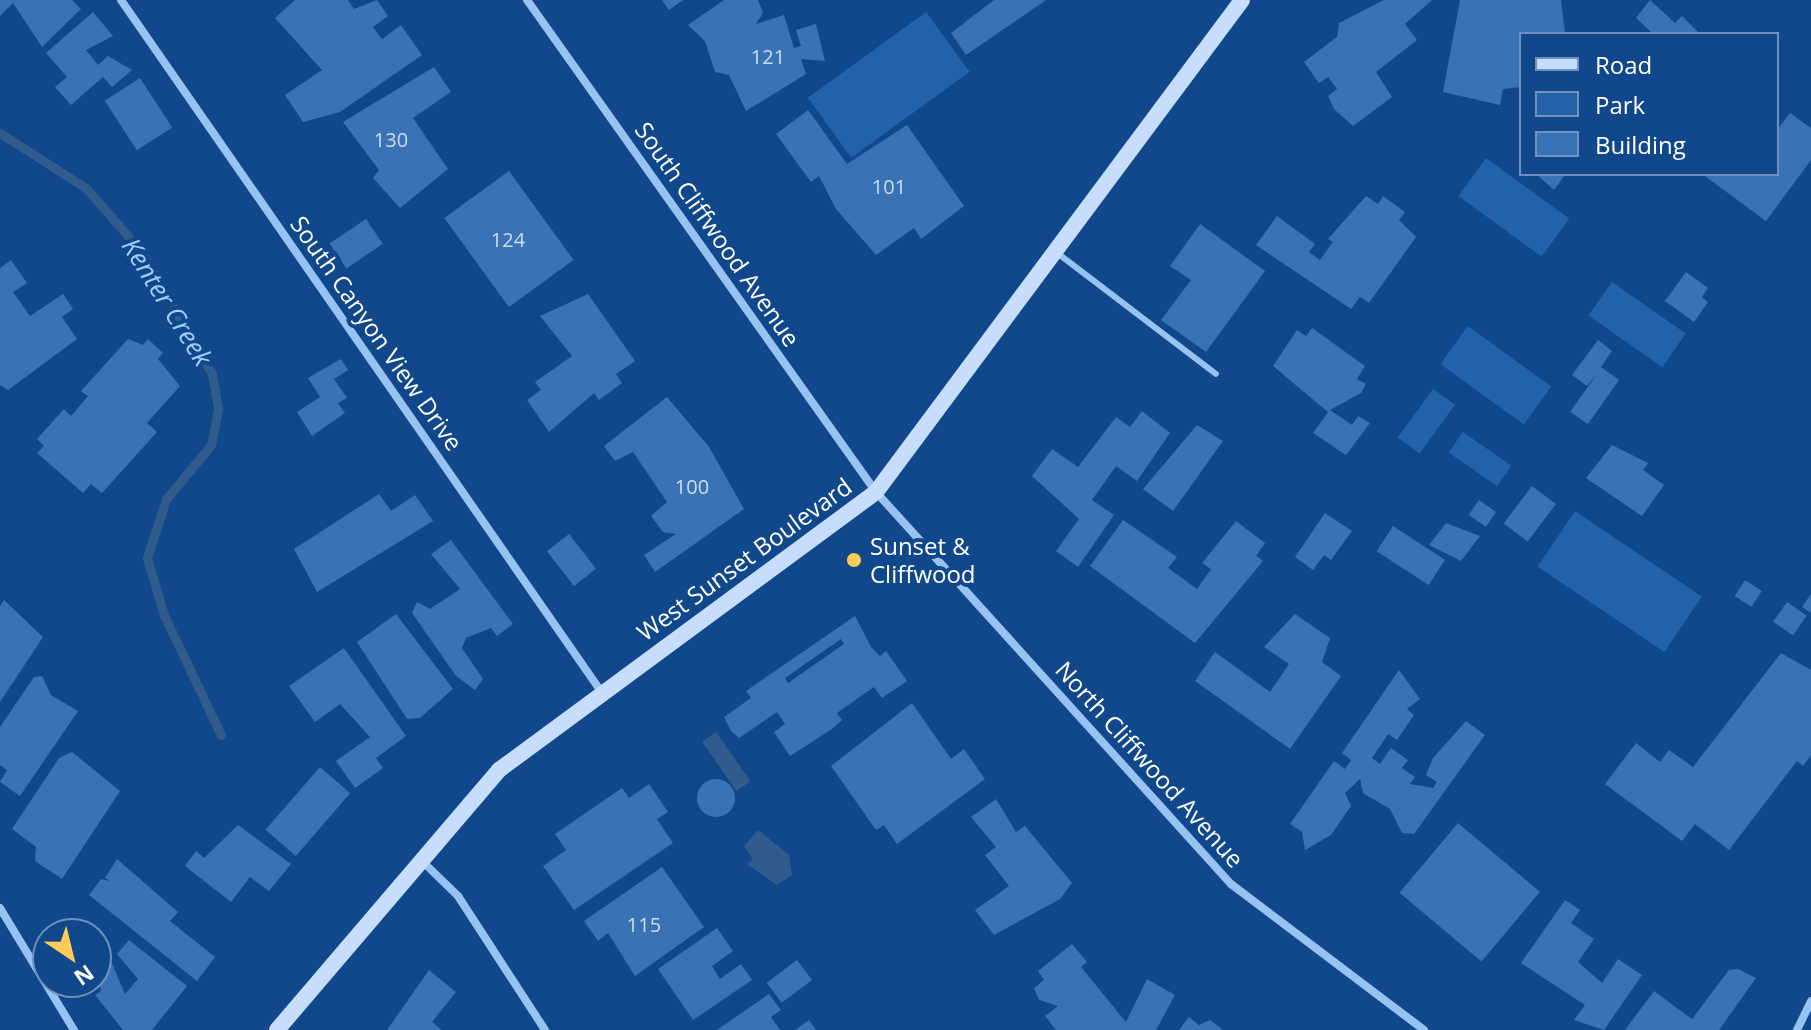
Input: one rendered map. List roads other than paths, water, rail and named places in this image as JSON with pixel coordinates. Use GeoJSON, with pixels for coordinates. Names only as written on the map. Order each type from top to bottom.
{"type":"FeatureCollection","features":[{"type":"Feature","properties":{"kind":"main road","name":"West Sunset Boulevard"},"geometry":{"type":"LineString","coordinates":[[277,1030],[418,857],[499,770],[600,690],[719,613],[876,492],[1242,0]]}},
{"type":"Feature","properties":{"kind":"street","name":"South Canyon View Drive"},"geometry":{"type":"LineString","coordinates":[[121,0],[600,690]]}},
{"type":"Feature","properties":{"kind":"street","name":"South Cliffwood Avenue"},"geometry":{"type":"LineString","coordinates":[[527,0],[876,492]]}},
{"type":"Feature","properties":{"kind":"street","name":"North Cliffwood Avenue"},"geometry":{"type":"LineString","coordinates":[[876,492],[1231,884],[1424,1030]]}},
{"type":"Feature","properties":{"kind":"street"},"geometry":{"type":"LineString","coordinates":[[418,857],[458,896],[545,1030]]}},
{"type":"Feature","properties":{"kind":"street"},"geometry":{"type":"LineString","coordinates":[[0,908],[74,1030]]}},
{"type":"Feature","properties":{"kind":"street"},"geometry":{"type":"LineString","coordinates":[[1797,1030],[1811,1001]]}},
{"type":"Feature","properties":{"kind":"lane"},"geometry":{"type":"LineString","coordinates":[[1056,252],[1216,374]]}},
{"type":"Feature","properties":{"kind":"waterway","name":"Kenter Creek"},"geometry":{"type":"LineString","coordinates":[[0,133],[86,188],[142,252],[212,374],[218,409],[211,445],[166,499],[147,558],[164,615],[221,735]]}},
{"type":"Feature","properties":{"kind":"place","name":"Sunset & Cliffwood"},"geometry":{"type":"Point","coordinates":[854,560]}}]}
